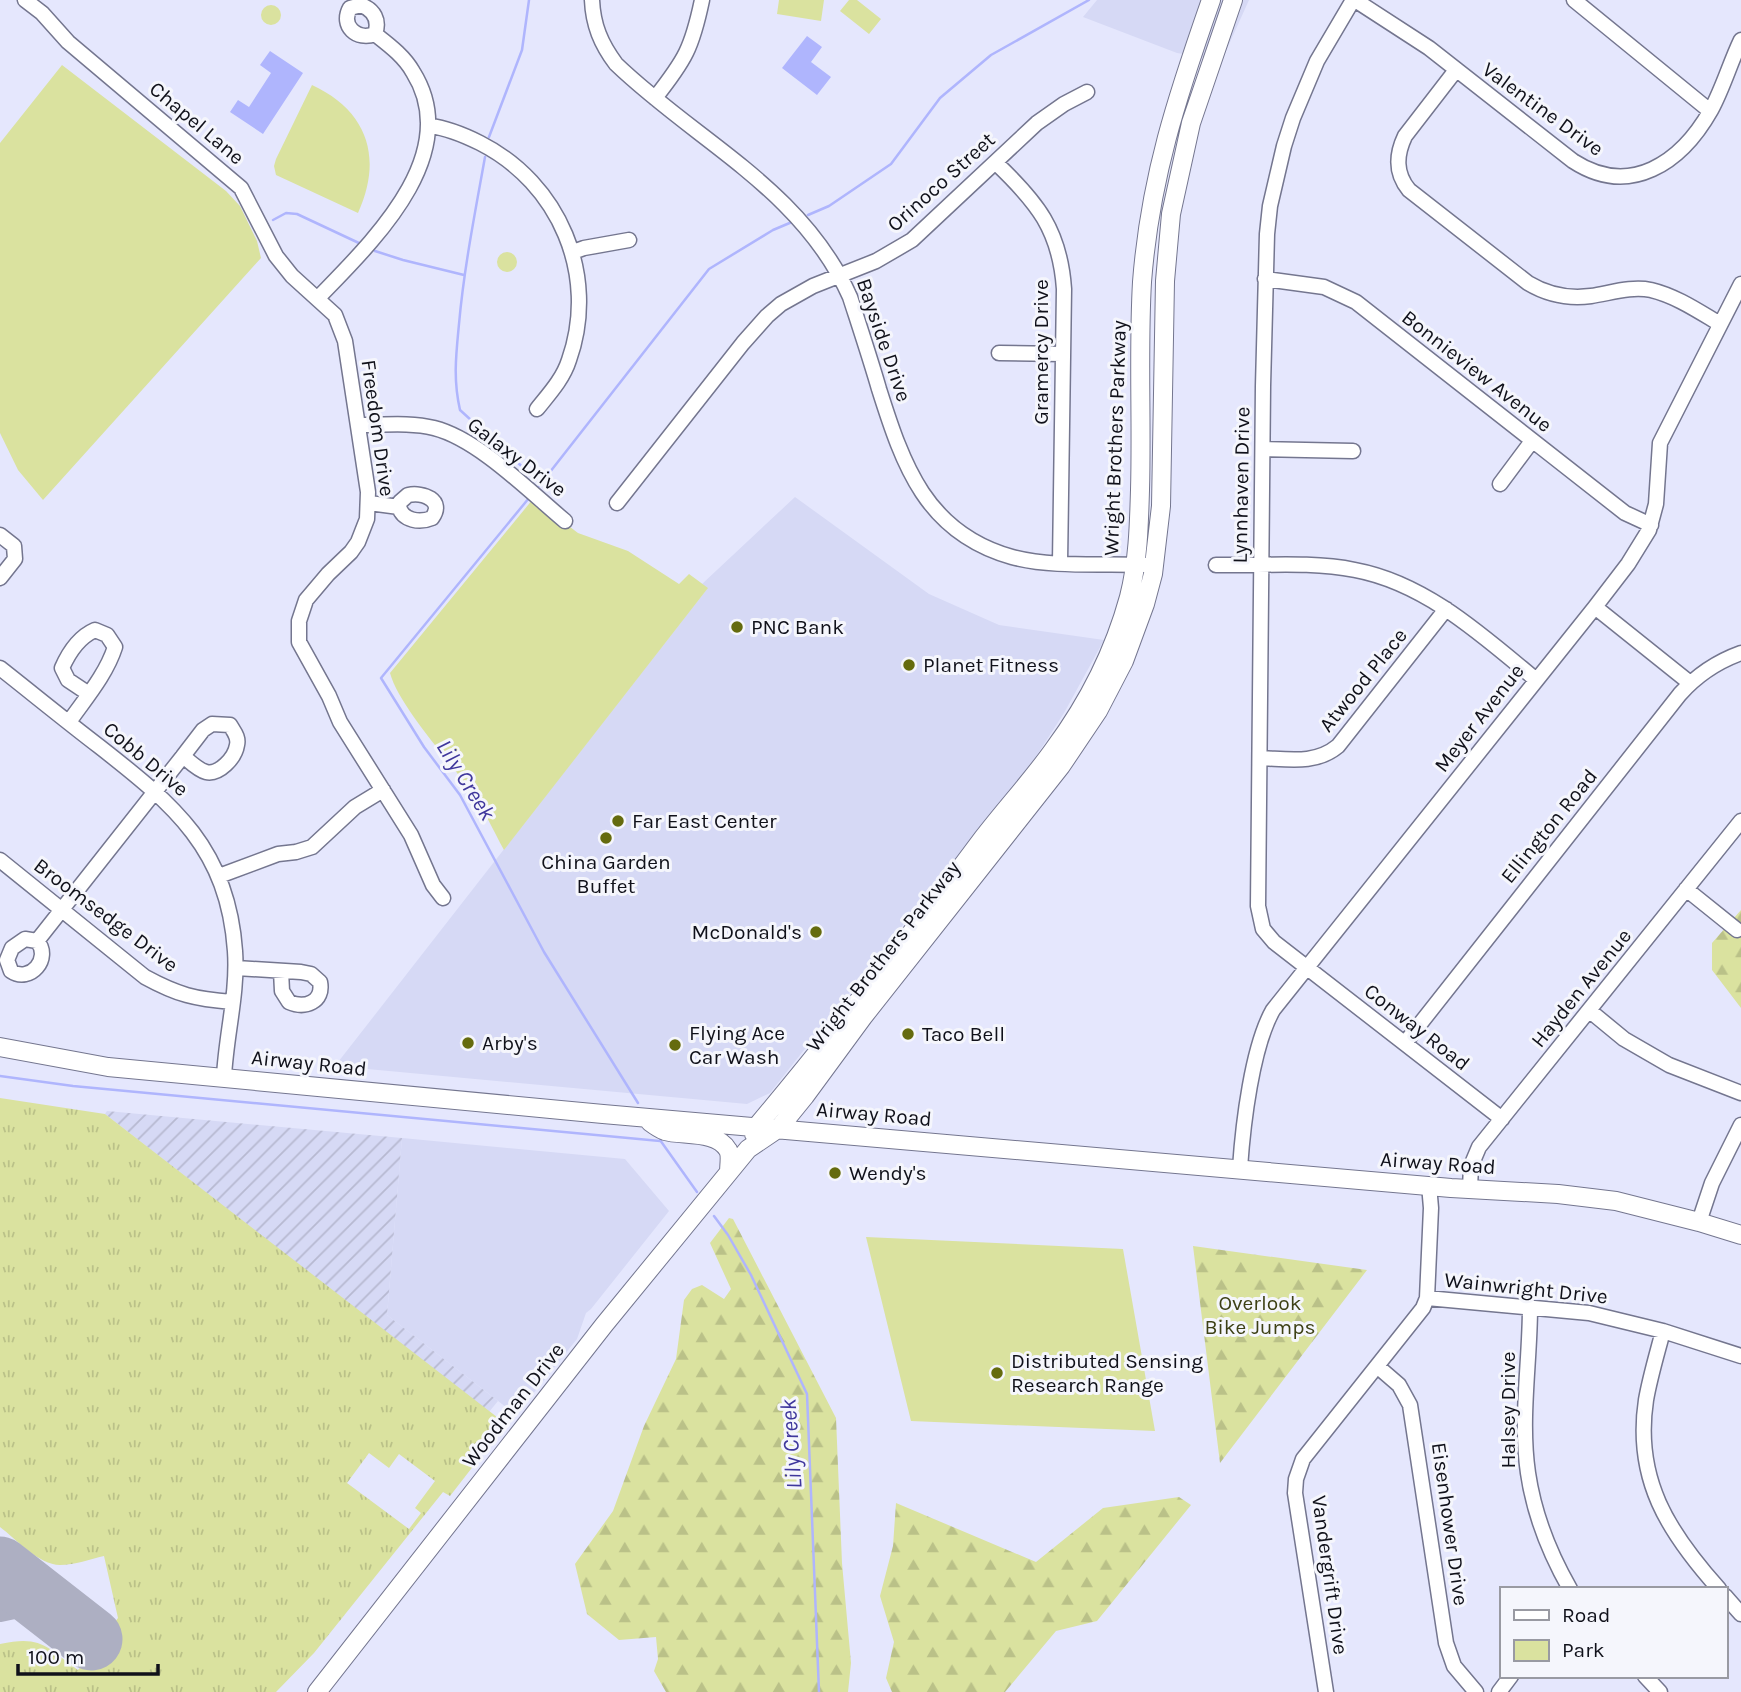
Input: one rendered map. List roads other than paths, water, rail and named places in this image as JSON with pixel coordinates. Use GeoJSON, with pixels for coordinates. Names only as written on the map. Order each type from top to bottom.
{"type":"FeatureCollection","features":[{"type":"Feature","properties":{"kind":"main road","name":"Wright Brothers Parkway"},"geometry":{"type":"LineString","coordinates":[[769,1127],[836,1028],[1000,815],[1054,750],[1102,672],[1119,629],[1130,594],[1139,520],[1142,282],[1149,212],[1156,174],[1173,113],[1211,0]]}},
{"type":"Feature","properties":{"kind":"main road","name":"Wright Brothers Parkway"},"geometry":{"type":"LineString","coordinates":[[748,1149],[805,1096],[857,1024],[1061,766],[1115,683],[1130,649],[1154,565],[1161,506],[1165,281],[1171,214],[1191,123],[1233,0]]}},
{"type":"Feature","properties":{"kind":"main road","name":"Airway Road"},"geometry":{"type":"LineString","coordinates":[[0,1047],[108,1067],[641,1117],[1586,1197],[1640,1206],[1741,1235]]}},
{"type":"Feature","properties":{"kind":"main road"},"geometry":{"type":"LineString","coordinates":[[805,1096],[804,1108],[814,1122],[845,1134]]}},
{"type":"Feature","properties":{"kind":"main road"},"geometry":{"type":"LineString","coordinates":[[641,1117],[664,1131],[697,1134],[726,1147],[729,1152],[729,1172]]}},
{"type":"Feature","properties":{"kind":"main road","name":"Woodman Drive"},"geometry":{"type":"LineString","coordinates":[[317,1692],[604,1325],[748,1149]]}},
{"type":"Feature","properties":{"kind":"street","name":"Chapel Lane"},"geometry":{"type":"LineString","coordinates":[[25,0],[42,13],[68,42],[241,188],[276,256],[292,276],[318,298]]}},
{"type":"Feature","properties":{"kind":"street","name":"Bayside Drive"},"geometry":{"type":"LineString","coordinates":[[592,0],[595,25],[615,64],[788,205],[805,224],[840,275],[850,297],[897,444],[922,495],[950,523],[981,545],[1013,557],[1060,563],[1154,565]]}},
{"type":"Feature","properties":{"kind":"street"},"geometry":{"type":"LineString","coordinates":[[655,98],[690,48],[702,0]]}},
{"type":"Feature","properties":{"kind":"street","name":"Valentine Drive"},"geometry":{"type":"LineString","coordinates":[[1354,0],[1412,36],[1573,161],[1606,177],[1642,174],[1667,160],[1690,140],[1710,111],[1741,40]]}},
{"type":"Feature","properties":{"kind":"street","name":"Lynnhaven Drive"},"geometry":{"type":"LineString","coordinates":[[1307,967],[1268,936],[1260,921],[1258,906],[1264,260],[1270,206],[1293,118],[1317,61],[1354,0]]}},
{"type":"Feature","properties":{"kind":"street"},"geometry":{"type":"LineString","coordinates":[[1574,0],[1710,111]]}},
{"type":"Feature","properties":{"kind":"street"},"geometry":{"type":"LineString","coordinates":[[318,298],[367,249],[397,209],[422,157],[430,126],[422,90],[413,72],[398,53],[375,34]]}},
{"type":"Feature","properties":{"kind":"street"},"geometry":{"type":"LineString","coordinates":[[1456,69],[1401,145],[1398,167],[1409,190],[1528,284],[1541,291],[1578,297],[1621,290],[1650,290],[1685,304],[1720,324]]}},
{"type":"Feature","properties":{"kind":"street","name":"Orinoco Street"},"geometry":{"type":"LineString","coordinates":[[617,503],[754,330],[774,310],[796,295],[876,261],[912,240],[1049,114],[1087,92]]}},
{"type":"Feature","properties":{"kind":"street"},"geometry":{"type":"LineString","coordinates":[[430,126],[441,127],[470,138],[492,149],[520,169],[547,199],[573,252],[579,297],[574,340],[562,375],[537,409]]}},
{"type":"Feature","properties":{"kind":"street","name":"Gramercy Drive"},"geometry":{"type":"LineString","coordinates":[[996,163],[1032,200],[1051,227],[1063,282],[1060,563]]}},
{"type":"Feature","properties":{"kind":"street"},"geometry":{"type":"LineString","coordinates":[[573,252],[629,240]]}},
{"type":"Feature","properties":{"kind":"street","name":"Bonnieview Avenue"},"geometry":{"type":"LineString","coordinates":[[1265,279],[1310,284],[1343,294],[1625,513],[1651,525]]}},
{"type":"Feature","properties":{"kind":"street","name":"Meyer Avenue"},"geometry":{"type":"LineString","coordinates":[[1240,1168],[1249,1094],[1264,1031],[1273,1010],[1595,607],[1642,544],[1651,525],[1658,486],[1660,443],[1741,284]]}},
{"type":"Feature","properties":{"kind":"street","name":"Freedom Drive"},"geometry":{"type":"LineString","coordinates":[[318,298],[335,315],[345,341],[369,503],[367,519],[358,542],[306,600],[299,621],[299,642],[329,696],[340,723],[383,790]]}},
{"type":"Feature","properties":{"kind":"street"},"geometry":{"type":"LineString","coordinates":[[999,353],[1062,354]]}},
{"type":"Feature","properties":{"kind":"street","name":"Galaxy Drive"},"geometry":{"type":"LineString","coordinates":[[359,425],[430,427],[448,432],[479,450],[565,520]]}},
{"type":"Feature","properties":{"kind":"street"},"geometry":{"type":"LineString","coordinates":[[1500,484],[1532,441]]}},
{"type":"Feature","properties":{"kind":"street"},"geometry":{"type":"LineString","coordinates":[[1263,449],[1353,451]]}},
{"type":"Feature","properties":{"kind":"street"},"geometry":{"type":"LineString","coordinates":[[369,503],[399,507]]}},
{"type":"Feature","properties":{"kind":"street"},"geometry":{"type":"LineString","coordinates":[[0,535],[14,546],[15,559],[0,578]]}},
{"type":"Feature","properties":{"kind":"street"},"geometry":{"type":"LineString","coordinates":[[1216,565],[1315,567],[1364,572],[1413,589],[1446,610],[1535,679]]}},
{"type":"Feature","properties":{"kind":"street"},"geometry":{"type":"LineString","coordinates":[[1595,607],[1690,683]]}},
{"type":"Feature","properties":{"kind":"street","name":"Atwood Place"},"geometry":{"type":"LineString","coordinates":[[1260,758],[1305,760],[1331,752],[1346,737],[1446,610]]}},
{"type":"Feature","properties":{"kind":"street","name":"Ellington Road"},"geometry":{"type":"LineString","coordinates":[[1405,1043],[1690,683],[1712,666],[1741,653]]}},
{"type":"Feature","properties":{"kind":"street","name":"Cobb Drive"},"geometry":{"type":"LineString","coordinates":[[0,668],[156,792],[191,829],[219,876],[234,932],[236,968],[224,1077]]}},
{"type":"Feature","properties":{"kind":"street"},"geometry":{"type":"LineString","coordinates":[[69,722],[89,694]]}},
{"type":"Feature","properties":{"kind":"street"},"geometry":{"type":"LineString","coordinates":[[37,941],[183,756]]}},
{"type":"Feature","properties":{"kind":"street"},"geometry":{"type":"LineString","coordinates":[[219,876],[278,853],[296,852],[312,846],[355,807],[383,790],[411,835],[433,886],[443,898]]}},
{"type":"Feature","properties":{"kind":"street","name":"Hayden Avenue"},"geometry":{"type":"LineString","coordinates":[[1470,1188],[1469,1176],[1474,1156],[1741,821]]}},
{"type":"Feature","properties":{"kind":"street","name":"Broomsedge Drive"},"geometry":{"type":"LineString","coordinates":[[0,860],[145,977],[171,991],[198,999],[232,1002]]}},
{"type":"Feature","properties":{"kind":"street"},"geometry":{"type":"LineString","coordinates":[[1686,889],[1737,930]]}},
{"type":"Feature","properties":{"kind":"street","name":"Conway Road"},"geometry":{"type":"LineString","coordinates":[[1307,967],[1502,1119]]}},
{"type":"Feature","properties":{"kind":"street"},"geometry":{"type":"LineString","coordinates":[[236,968],[281,971]]}},
{"type":"Feature","properties":{"kind":"street"},"geometry":{"type":"LineString","coordinates":[[1590,1011],[1624,1039],[1669,1065],[1741,1093]]}},
{"type":"Feature","properties":{"kind":"street"},"geometry":{"type":"LineString","coordinates":[[1699,1222],[1712,1183],[1741,1125]]}},
{"type":"Feature","properties":{"kind":"street"},"geometry":{"type":"LineString","coordinates":[[1427,1298],[1431,1208],[1429,1185]]}},
{"type":"Feature","properties":{"kind":"street","name":"Wainwright Drive"},"geometry":{"type":"LineString","coordinates":[[1427,1298],[1589,1313],[1741,1356]]}},
{"type":"Feature","properties":{"kind":"street","name":"Vandergrift Drive"},"geometry":{"type":"LineString","coordinates":[[1326,1692],[1295,1493],[1296,1479],[1303,1459],[1417,1316],[1427,1298]]}},
{"type":"Feature","properties":{"kind":"street","name":"Halsey Drive"},"geometry":{"type":"LineString","coordinates":[[1530,1307],[1526,1433],[1528,1472],[1543,1529],[1569,1587]]}},
{"type":"Feature","properties":{"kind":"street"},"geometry":{"type":"LineString","coordinates":[[1663,1332],[1647,1399],[1645,1459],[1651,1485],[1664,1517],[1717,1587]]}},
{"type":"Feature","properties":{"kind":"street","name":"Eisenhower Drive"},"geometry":{"type":"LineString","coordinates":[[1377,1366],[1399,1385],[1410,1405],[1446,1643],[1454,1666],[1476,1692]]}},
{"type":"Feature","properties":{"kind":"street"},"geometry":{"type":"LineString","coordinates":[[1727,1598],[1741,1615]]}},
{"type":"Feature","properties":{"kind":"street"},"geometry":{"type":"LineString","coordinates":[[1647,1678],[1660,1692]]}},
{"type":"Feature","properties":{"kind":"water"},"geometry":{"type":"Polygon","coordinates":[[[807,36],[822,47],[811,62],[831,77],[817,95],[782,68],[807,36]]]}},
{"type":"Feature","properties":{"kind":"water"},"geometry":{"type":"Polygon","coordinates":[[[270,51],[303,73],[263,134],[230,112],[238,100],[249,107],[271,73],[260,65],[270,51]]]}},
{"type":"Feature","properties":{"kind":"waterway"},"geometry":{"type":"LineString","coordinates":[[489,137],[522,50],[529,0]]}},
{"type":"Feature","properties":{"kind":"waterway"},"geometry":{"type":"LineString","coordinates":[[808,215],[829,206],[891,164],[940,98],[991,55],[1089,0]]}},
{"type":"Feature","properties":{"kind":"waterway"},"geometry":{"type":"LineString","coordinates":[[485,157],[461,303],[456,388],[460,410],[540,483]]}},
{"type":"Feature","properties":{"kind":"waterway"},"geometry":{"type":"LineString","coordinates":[[273,220],[286,213],[297,214],[361,244]]}},
{"type":"Feature","properties":{"kind":"waterway"},"geometry":{"type":"LineString","coordinates":[[539,486],[709,269],[773,230],[792,222]]}},
{"type":"Feature","properties":{"kind":"waterway"},"geometry":{"type":"LineString","coordinates":[[375,251],[464,275]]}},
{"type":"Feature","properties":{"kind":"waterway","name":"Lily Creek"},"geometry":{"type":"LineString","coordinates":[[529,498],[381,678],[424,747],[460,795],[544,952],[638,1103]]}},
{"type":"Feature","properties":{"kind":"waterway"},"geometry":{"type":"LineString","coordinates":[[0,1076],[73,1086],[660,1141]]}},
{"type":"Feature","properties":{"kind":"waterway","name":"Lily Creek"},"geometry":{"type":"LineString","coordinates":[[660,1140],[697,1192]]}},
{"type":"Feature","properties":{"kind":"waterway","name":"Lily Creek"},"geometry":{"type":"LineString","coordinates":[[714,1216],[751,1275],[807,1394],[819,1692]]}},
{"type":"Feature","properties":{"kind":"place","name":"PNC Bank"},"geometry":{"type":"Point","coordinates":[737,627]}},
{"type":"Feature","properties":{"kind":"place","name":"Planet Fitness"},"geometry":{"type":"Point","coordinates":[909,665]}},
{"type":"Feature","properties":{"kind":"place","name":"Far East Center"},"geometry":{"type":"Point","coordinates":[618,821]}},
{"type":"Feature","properties":{"kind":"place","name":"China Garden Buffet"},"geometry":{"type":"Point","coordinates":[606,838]}},
{"type":"Feature","properties":{"kind":"place","name":"McDonald's"},"geometry":{"type":"Point","coordinates":[816,932]}},
{"type":"Feature","properties":{"kind":"place","name":"Taco Bell"},"geometry":{"type":"Point","coordinates":[908,1034]}},
{"type":"Feature","properties":{"kind":"place","name":"Arby's"},"geometry":{"type":"Point","coordinates":[468,1043]}},
{"type":"Feature","properties":{"kind":"place","name":"Flying Ace Car Wash"},"geometry":{"type":"Point","coordinates":[675,1045]}},
{"type":"Feature","properties":{"kind":"place","name":"Wendy's"},"geometry":{"type":"Point","coordinates":[835,1173]}},
{"type":"Feature","properties":{"kind":"place","name":"Distributed Sensing Research Range"},"geometry":{"type":"Point","coordinates":[997,1373]}},
{"type":"Feature","properties":{"kind":"park label","name":"Overlook Bike Jumps"},"geometry":{"type":"Point","coordinates":[1260,1315]}}]}
